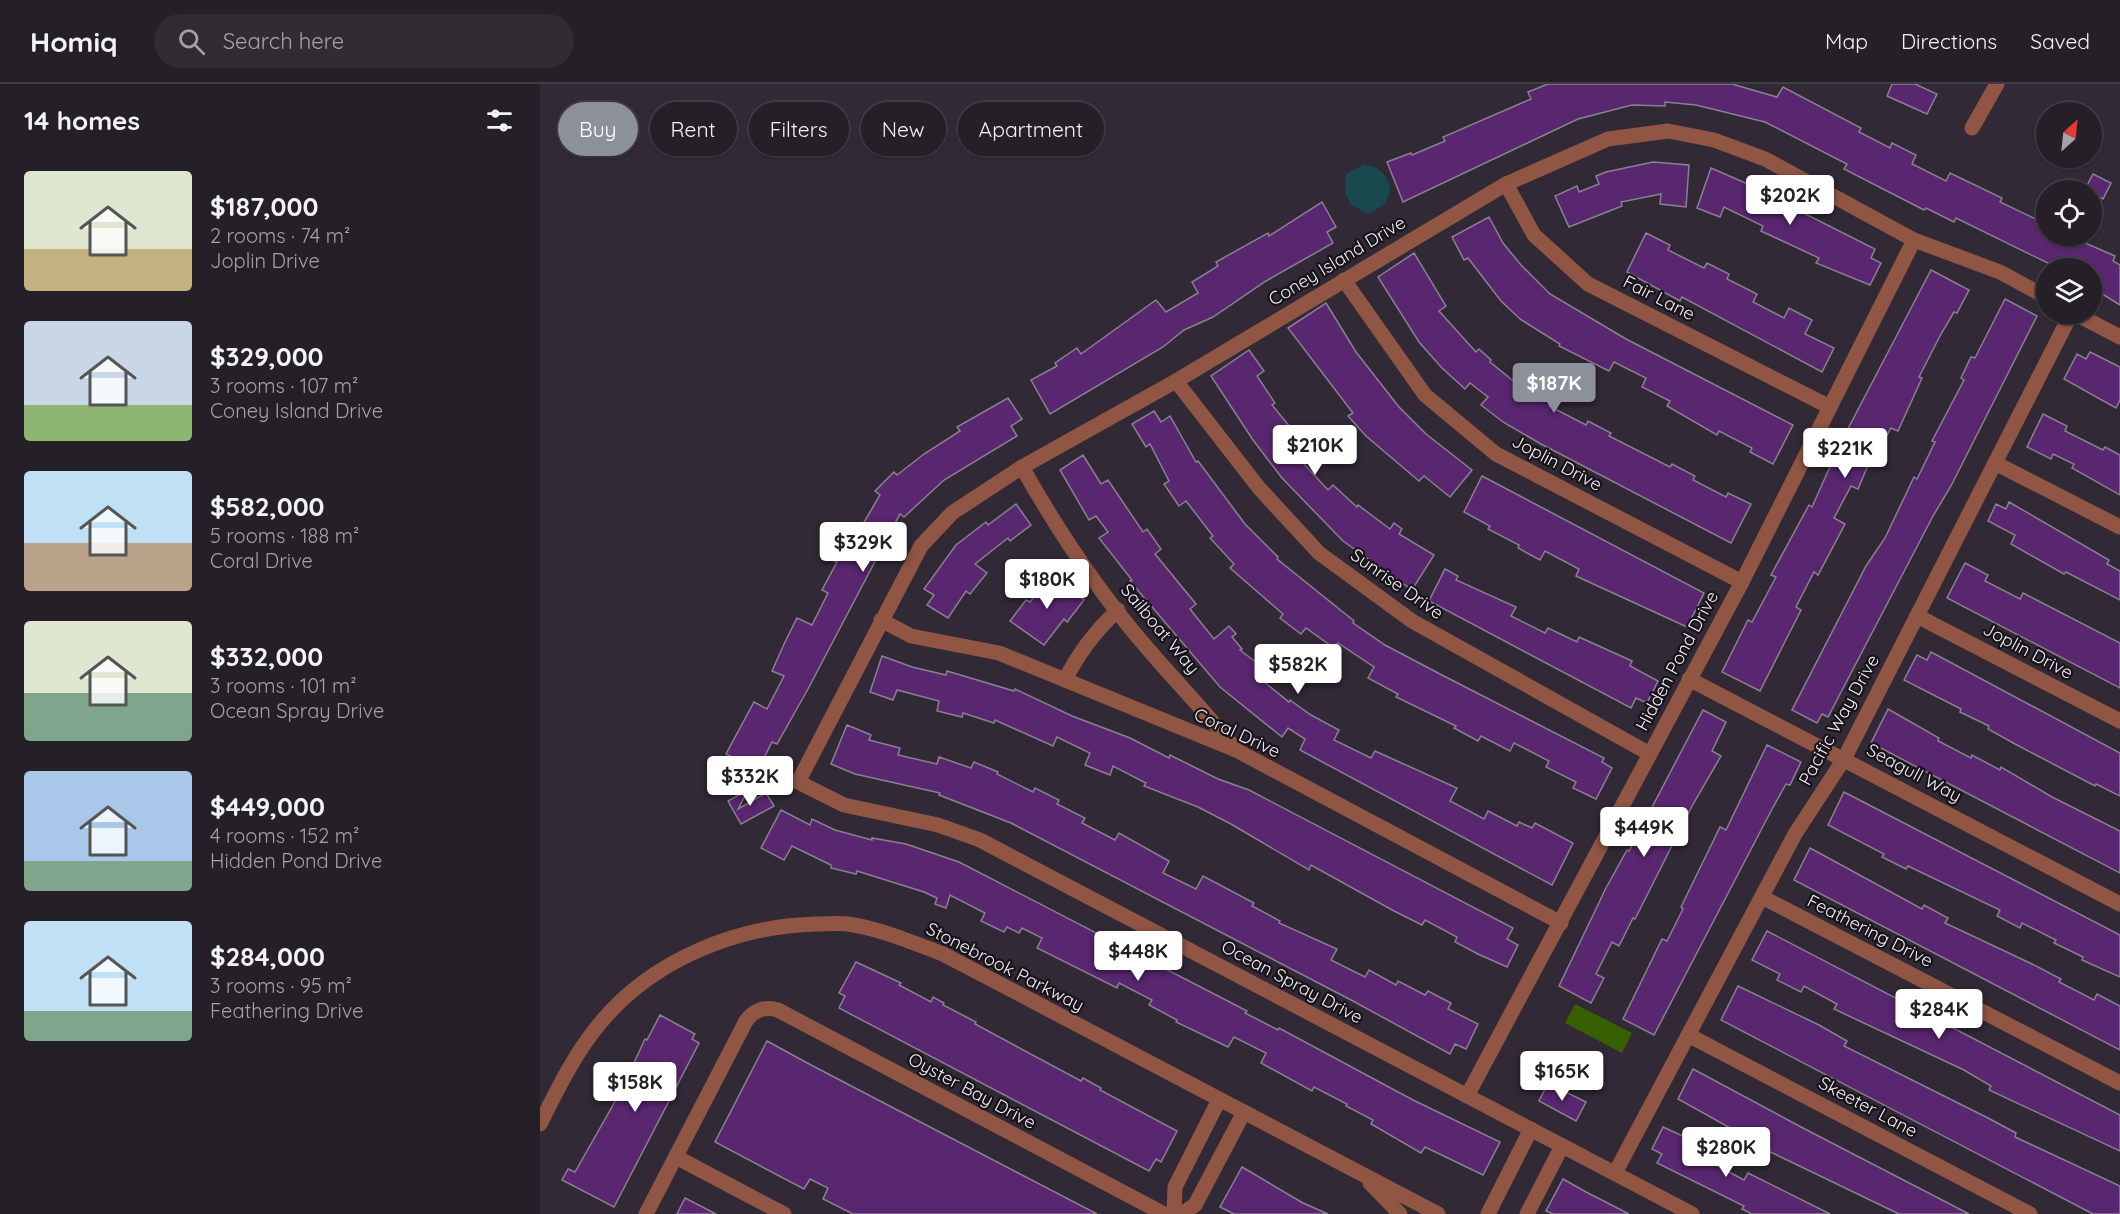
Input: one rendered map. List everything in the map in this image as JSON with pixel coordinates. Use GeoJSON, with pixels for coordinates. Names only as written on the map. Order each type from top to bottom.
{"type":"FeatureCollection","features":[{"type":"Feature","properties":{"kind":"street"},"geometry":{"type":"LineString","coordinates":[[1972,128],[1996,84]]}},
{"type":"Feature","properties":{"kind":"street","name":"Coney Island Drive"},"geometry":{"type":"LineString","coordinates":[[798,782],[921,546],[952,513],[1022,467],[1176,381],[1506,184],[1608,139],[1668,131],[1714,140],[1765,159],[1914,240],[2000,272],[2036,292]]}},
{"type":"Feature","properties":{"kind":"street","name":"Fair Lane"},"geometry":{"type":"LineString","coordinates":[[1506,184],[1534,235],[1588,284],[1830,407]]}},
{"type":"Feature","properties":{"kind":"street","name":"Hidden Pond Drive"},"geometry":{"type":"LineString","coordinates":[[1467,1095],[1742,582],[1914,240]]}},
{"type":"Feature","properties":{"kind":"street","name":"Joplin Drive"},"geometry":{"type":"LineString","coordinates":[[1344,280],[1425,395],[1496,454],[1742,582]]}},
{"type":"Feature","properties":{"kind":"street","name":"Pacific Way Drive"},"geometry":{"type":"LineString","coordinates":[[1615,1173],[1795,834],[1844,759],[2067,324]]}},
{"type":"Feature","properties":{"kind":"street"},"geometry":{"type":"LineString","coordinates":[[2095,324],[2120,337]]}},
{"type":"Feature","properties":{"kind":"street","name":"Sunrise Drive"},"geometry":{"type":"LineString","coordinates":[[1176,381],[1259,488],[1319,553],[1412,621],[1650,754]]}},
{"type":"Feature","properties":{"kind":"street"},"geometry":{"type":"LineString","coordinates":[[1995,463],[2120,527]]}},
{"type":"Feature","properties":{"kind":"street","name":"Sailboat Way"},"geometry":{"type":"LineString","coordinates":[[1022,467],[1050,517],[1118,610],[1147,648],[1207,712],[1236,750]]}},
{"type":"Feature","properties":{"kind":"street"},"geometry":{"type":"LineString","coordinates":[[1065,680],[1079,652],[1098,628],[1118,610]]}},
{"type":"Feature","properties":{"kind":"street","name":"Joplin Drive"},"geometry":{"type":"LineString","coordinates":[[1917,615],[2120,721]]}},
{"type":"Feature","properties":{"kind":"street","name":"Coral Drive"},"geometry":{"type":"LineString","coordinates":[[881,620],[911,636],[999,652],[1236,750],[1561,923]]}},
{"type":"Feature","properties":{"kind":"street","name":"Seagull Way"},"geometry":{"type":"LineString","coordinates":[[1689,679],[2120,904]]}},
{"type":"Feature","properties":{"kind":"street","name":"Ocean Spray Drive"},"geometry":{"type":"LineString","coordinates":[[798,782],[844,805],[938,825],[980,840],[1692,1214]]}},
{"type":"Feature","properties":{"kind":"street","name":"Feathering Drive"},"geometry":{"type":"LineString","coordinates":[[1762,897],[2120,1083]]}},
{"type":"Feature","properties":{"kind":"street","name":"Stonebrook Parkway"},"geometry":{"type":"LineString","coordinates":[[540,1124],[580,1049],[602,1021],[640,986],[678,962],[716,943],[748,932],[785,925],[847,924],[899,937],[943,954],[1438,1214]]}},
{"type":"Feature","properties":{"kind":"street","name":"Oyster Bay Drive"},"geometry":{"type":"LineString","coordinates":[[676,1158],[746,1022],[761,1009],[778,1010],[1164,1214]]}},
{"type":"Feature","properties":{"kind":"street","name":"Skeeter Lane"},"geometry":{"type":"LineString","coordinates":[[1688,1035],[2030,1214]]}},
{"type":"Feature","properties":{"kind":"street"},"geometry":{"type":"LineString","coordinates":[[1174,1214],[1175,1187],[1220,1100]]}},
{"type":"Feature","properties":{"kind":"street"},"geometry":{"type":"LineString","coordinates":[[1181,1214],[1195,1205],[1244,1112]]}},
{"type":"Feature","properties":{"kind":"street"},"geometry":{"type":"LineString","coordinates":[[1488,1214],[1531,1129]]}},
{"type":"Feature","properties":{"kind":"street"},"geometry":{"type":"LineString","coordinates":[[1527,1214],[1562,1146]]}},
{"type":"Feature","properties":{"kind":"street"},"geometry":{"type":"LineString","coordinates":[[646,1214],[676,1158],[784,1214]]}},
{"type":"Feature","properties":{"kind":"street","name":"Stonebrook Parkway"},"geometry":{"type":"LineString","coordinates":[[1362,1175],[1400,1214]]}},
{"type":"Feature","properties":{"kind":"green space"},"geometry":{"type":"Polygon","coordinates":[[[1575,1004],[1632,1033],[1622,1053],[1565,1023],[1575,1004]]]}},
{"type":"Feature","properties":{"kind":"shaded area"},"geometry":{"type":"Polygon","coordinates":[[[1364,164],[1382,173],[1390,187],[1385,202],[1366,214],[1350,203],[1345,192],[1346,174],[1364,164]]]}},
{"type":"Feature","properties":{"kind":"building"},"geometry":{"type":"Polygon","coordinates":[[[1548,84],[1732,84],[1777,97],[1783,87],[1861,128],[1859,132],[1890,148],[1892,143],[1916,155],[1912,164],[1946,181],[1950,173],[2002,198],[2000,202],[2036,219],[2036,246],[2092,246],[2115,256],[2113,261],[2120,265],[2120,305],[2102,294],[2102,258],[2038,258],[1956,218],[1954,222],[1926,208],[1924,210],[1844,169],[1847,164],[1765,122],[1696,105],[1665,102],[1665,106],[1632,105],[1578,119],[1403,202],[1387,162],[1411,153],[1412,155],[1445,141],[1443,137],[1531,99],[1528,92],[1548,84]]]}},
{"type":"Feature","properties":{"kind":"building"},"geometry":{"type":"Polygon","coordinates":[[[1892,84],[1915,84],[1937,94],[1927,114],[1887,96],[1892,84]]]}},
{"type":"Feature","properties":{"kind":"building"},"geometry":{"type":"Polygon","coordinates":[[[1653,162],[1689,165],[1686,207],[1660,204],[1661,194],[1621,202],[1622,206],[1569,227],[1555,196],[1577,186],[1579,192],[1599,184],[1596,176],[1606,172],[1653,162]]]}},
{"type":"Feature","properties":{"kind":"building"},"geometry":{"type":"Polygon","coordinates":[[[1711,168],[1771,194],[1770,196],[1875,249],[1871,258],[1881,263],[1870,285],[1816,263],[1819,258],[1761,231],[1763,226],[1724,207],[1720,217],[1697,208],[1711,168]]]}},
{"type":"Feature","properties":{"kind":"building"},"geometry":{"type":"Polygon","coordinates":[[[2093,174],[2111,183],[2103,199],[2102,180],[2090,180],[2093,174]]]}},
{"type":"Feature","properties":{"kind":"building"},"geometry":{"type":"Polygon","coordinates":[[[1322,202],[1336,227],[1327,232],[1333,243],[1266,281],[1213,317],[1184,330],[1163,347],[1050,414],[1031,380],[1057,366],[1055,363],[1077,348],[1081,354],[1156,300],[1166,312],[1198,293],[1192,282],[1218,266],[1216,262],[1268,233],[1269,236],[1322,202]]]}},
{"type":"Feature","properties":{"kind":"building"},"geometry":{"type":"Polygon","coordinates":[[[1489,217],[1503,243],[1550,294],[1626,339],[1793,425],[1773,464],[1750,452],[1752,448],[1719,431],[1717,435],[1667,406],[1670,401],[1642,387],[1646,378],[1614,362],[1609,371],[1559,346],[1560,344],[1520,319],[1501,301],[1468,258],[1464,260],[1452,237],[1489,217]]]}},
{"type":"Feature","properties":{"kind":"building"},"geometry":{"type":"Polygon","coordinates":[[[1646,233],[1670,245],[1668,250],[1704,268],[1707,263],[1729,274],[1727,279],[1757,294],[1753,302],[1784,318],[1789,308],[1812,320],[1805,334],[1834,348],[1822,372],[1682,297],[1680,301],[1627,272],[1646,233]]]}},
{"type":"Feature","properties":{"kind":"building"},"geometry":{"type":"Polygon","coordinates":[[[1414,253],[1446,306],[1439,311],[1476,352],[1479,349],[1491,360],[1490,362],[1527,392],[1530,387],[1552,399],[1549,406],[1586,425],[1588,421],[1611,433],[1609,436],[1670,467],[1672,464],[1695,476],[1693,480],[1726,497],[1728,493],[1751,504],[1731,543],[1541,444],[1503,422],[1481,405],[1488,397],[1470,383],[1465,389],[1442,368],[1419,342],[1378,277],[1414,253]]]}},
{"type":"Feature","properties":{"kind":"building"},"geometry":{"type":"Polygon","coordinates":[[[1931,270],[1969,290],[1957,313],[1954,312],[1941,334],[1919,377],[1922,378],[1898,431],[1891,428],[1881,446],[1877,444],[1858,489],[1851,486],[1834,518],[1845,524],[1818,575],[1814,572],[1796,607],[1801,610],[1760,691],[1722,672],[1748,620],[1752,622],[1776,577],[1771,575],[1809,505],[1812,507],[1841,442],[1931,270]]]}},
{"type":"Feature","properties":{"kind":"building"},"geometry":{"type":"Polygon","coordinates":[[[2005,299],[2036,315],[1951,486],[1828,717],[1822,714],[1817,723],[1792,710],[1866,566],[1885,538],[1914,477],[1917,479],[1935,442],[1932,441],[1964,380],[1961,378],[1971,357],[1975,358],[2005,299]]]}},
{"type":"Feature","properties":{"kind":"building"},"geometry":{"type":"Polygon","coordinates":[[[1326,303],[1356,352],[1399,407],[1426,434],[1472,470],[1450,497],[1424,476],[1419,481],[1366,436],[1348,416],[1353,413],[1288,328],[1326,303]]]}},
{"type":"Feature","properties":{"kind":"building"},"geometry":{"type":"Polygon","coordinates":[[[1249,350],[1264,371],[1257,376],[1275,403],[1272,405],[1313,455],[1302,462],[1328,490],[1333,485],[1357,507],[1358,505],[1390,529],[1394,523],[1402,529],[1399,534],[1434,555],[1412,590],[1343,541],[1282,478],[1253,440],[1211,376],[1249,350]]]}},
{"type":"Feature","properties":{"kind":"building"},"geometry":{"type":"Polygon","coordinates":[[[2090,352],[2120,367],[2120,400],[2116,408],[2064,379],[2077,354],[2086,359],[2090,352]]]}},
{"type":"Feature","properties":{"kind":"building"},"geometry":{"type":"Polygon","coordinates":[[[1008,398],[1022,419],[1011,426],[1017,436],[944,480],[904,517],[900,514],[808,689],[777,744],[772,742],[758,770],[726,754],[754,702],[767,709],[784,676],[772,671],[785,642],[797,618],[812,625],[828,593],[822,590],[837,562],[834,561],[846,537],[853,541],[880,495],[875,491],[894,472],[897,475],[960,431],[957,427],[1008,398]]]}},
{"type":"Feature","properties":{"kind":"building"},"geometry":{"type":"Polygon","coordinates":[[[1154,411],[1161,422],[1170,416],[1196,462],[1198,461],[1245,524],[1278,557],[1277,559],[1354,621],[1353,623],[1385,645],[1604,758],[1602,762],[1612,768],[1596,799],[1573,788],[1576,782],[1546,767],[1549,761],[1514,743],[1510,751],[1481,736],[1478,741],[1454,728],[1456,726],[1396,697],[1398,694],[1368,678],[1374,667],[1338,643],[1334,648],[1306,628],[1301,634],[1280,618],[1283,614],[1230,568],[1234,564],[1210,538],[1213,536],[1186,501],[1179,506],[1164,484],[1169,481],[1150,444],[1146,447],[1132,424],[1154,411]]]}},
{"type":"Feature","properties":{"kind":"building"},"geometry":{"type":"Polygon","coordinates":[[[2043,414],[2067,426],[2065,431],[2103,450],[2105,447],[2120,455],[2120,495],[2072,468],[2074,464],[2053,454],[2051,459],[2027,447],[2043,414]]]}},
{"type":"Feature","properties":{"kind":"building"},"geometry":{"type":"Polygon","coordinates":[[[1083,455],[1101,484],[1108,480],[1143,532],[1147,529],[1161,549],[1155,554],[1196,604],[1190,609],[1214,639],[1229,626],[1236,634],[1232,637],[1242,649],[1240,650],[1265,669],[1258,677],[1289,702],[1290,700],[1311,715],[1339,730],[1334,740],[1371,758],[1375,751],[1457,788],[1450,801],[1484,819],[1488,811],[1517,826],[1519,822],[1532,828],[1535,823],[1573,843],[1552,885],[1300,750],[1305,739],[1288,728],[1282,737],[1220,687],[1130,581],[1132,580],[1099,538],[1108,532],[1096,516],[1089,520],[1060,470],[1083,455]]]}},
{"type":"Feature","properties":{"kind":"building"},"geometry":{"type":"Polygon","coordinates":[[[1482,476],[1704,593],[1687,627],[1576,576],[1579,569],[1545,551],[1540,560],[1518,548],[1519,545],[1488,529],[1490,526],[1464,512],[1482,476]]]}},
{"type":"Feature","properties":{"kind":"building"},"geometry":{"type":"Polygon","coordinates":[[[2009,502],[2109,560],[2107,564],[2120,571],[2120,600],[2066,572],[2064,574],[2011,544],[2015,535],[1988,521],[1996,504],[2006,509],[2009,502]]]}},
{"type":"Feature","properties":{"kind":"building"},"geometry":{"type":"Polygon","coordinates":[[[1016,504],[1031,525],[1010,541],[1008,538],[975,564],[987,573],[970,594],[966,591],[948,618],[927,605],[934,595],[924,589],[956,545],[986,522],[988,525],[1016,504]]]}},
{"type":"Feature","properties":{"kind":"building"},"geometry":{"type":"Polygon","coordinates":[[[1965,563],[1988,575],[1985,581],[2020,599],[2023,593],[2120,643],[2120,688],[1947,598],[1965,563]]]}},
{"type":"Feature","properties":{"kind":"building"},"geometry":{"type":"Polygon","coordinates":[[[1445,569],[1458,576],[1456,580],[1516,607],[1511,616],[1545,633],[1548,628],[1577,642],[1579,637],[1632,661],[1630,666],[1658,681],[1647,703],[1636,698],[1631,708],[1429,601],[1445,569]]]}},
{"type":"Feature","properties":{"kind":"building"},"geometry":{"type":"Polygon","coordinates":[[[1052,575],[1084,600],[1067,622],[1064,619],[1044,645],[1010,621],[1026,600],[1030,602],[1052,575]]]}},
{"type":"Feature","properties":{"kind":"building"},"geometry":{"type":"Polygon","coordinates":[[[1931,652],[2120,753],[2120,796],[2096,784],[2095,786],[2015,744],[1988,729],[1989,726],[1960,712],[1961,709],[1904,680],[1917,655],[1927,660],[1931,652]]]}},
{"type":"Feature","properties":{"kind":"building"},"geometry":{"type":"Polygon","coordinates":[[[882,656],[912,667],[946,675],[947,671],[1014,691],[1015,689],[1072,716],[1130,738],[1169,758],[1170,755],[1218,779],[1249,790],[1513,928],[1507,939],[1518,945],[1507,967],[1478,954],[1455,942],[1457,937],[1425,920],[1422,925],[1311,865],[1309,870],[1231,824],[1198,807],[1144,786],[1146,783],[1113,766],[1110,775],[1085,765],[1090,753],[1057,737],[1053,746],[995,720],[994,723],[963,713],[962,717],[937,711],[939,701],[897,690],[893,700],[870,692],[882,656]]]}},
{"type":"Feature","properties":{"kind":"building"},"geometry":{"type":"Polygon","coordinates":[[[1888,709],[1939,738],[1938,741],[2000,770],[2001,767],[2052,797],[2120,831],[2120,873],[1871,743],[1888,709]]]}},
{"type":"Feature","properties":{"kind":"building"},"geometry":{"type":"Polygon","coordinates":[[[1703,710],[1726,722],[1712,751],[1721,756],[1692,806],[1635,919],[1633,918],[1619,946],[1612,942],[1596,974],[1604,978],[1591,1003],[1559,986],[1606,888],[1627,850],[1629,851],[1703,710]]]}},
{"type":"Feature","properties":{"kind":"building"},"geometry":{"type":"Polygon","coordinates":[[[847,725],[871,735],[869,740],[900,748],[898,755],[937,764],[939,757],[971,768],[974,762],[998,772],[997,774],[1033,792],[1035,788],[1059,800],[1057,804],[1085,818],[1082,823],[1115,840],[1119,833],[1169,861],[1163,873],[1196,889],[1203,876],[1254,903],[1252,906],[1280,921],[1279,923],[1337,949],[1331,960],[1365,977],[1369,970],[1396,985],[1398,981],[1425,995],[1428,991],[1451,1003],[1448,1009],[1478,1024],[1466,1049],[1455,1044],[1450,1054],[1011,823],[939,795],[940,793],[855,774],[831,764],[847,725]]]}},
{"type":"Feature","properties":{"kind":"building"},"geometry":{"type":"Polygon","coordinates":[[[1767,745],[1801,762],[1790,785],[1786,784],[1771,811],[1654,1035],[1623,1019],[1662,939],[1667,941],[1720,827],[1726,830],[1767,745]]]}},
{"type":"Feature","properties":{"kind":"building"},"geometry":{"type":"Polygon","coordinates":[[[748,790],[738,809],[766,793],[774,806],[741,824],[728,801],[748,790]]]}},
{"type":"Feature","properties":{"kind":"building"},"geometry":{"type":"Polygon","coordinates":[[[1844,792],[2120,935],[2120,977],[2082,960],[2083,957],[2054,943],[2056,940],[2022,923],[2020,928],[1997,916],[2000,910],[1908,866],[1906,869],[1882,857],[1884,854],[1828,825],[1844,792]]]}},
{"type":"Feature","properties":{"kind":"building"},"geometry":{"type":"Polygon","coordinates":[[[781,810],[810,825],[812,819],[835,830],[872,840],[872,838],[906,844],[959,862],[1413,1100],[1500,1142],[1483,1175],[1425,1147],[1421,1153],[1371,1124],[1373,1120],[1346,1106],[1347,1104],[1314,1087],[1312,1091],[1261,1063],[1266,1053],[1234,1037],[1228,1047],[1176,1022],[1177,1020],[1149,1005],[1152,1000],[1119,983],[1117,988],[1037,948],[1042,938],[1022,928],[1019,933],[1007,927],[1004,932],[981,921],[985,913],[950,895],[946,908],[935,904],[937,898],[924,892],[857,871],[856,874],[831,868],[831,865],[792,846],[784,860],[761,848],[781,810]]]}},
{"type":"Feature","properties":{"kind":"building"},"geometry":{"type":"Polygon","coordinates":[[[1810,848],[1922,909],[1924,905],[1948,918],[1945,923],[2032,964],[2061,979],[2059,982],[2094,1000],[2097,994],[2120,1006],[2120,1050],[1794,880],[1810,848]]]}},
{"type":"Feature","properties":{"kind":"building"},"geometry":{"type":"Polygon","coordinates":[[[1767,931],[2120,1115],[2120,1151],[1989,1090],[1991,1086],[1964,1070],[1834,1009],[1837,1004],[1804,986],[1801,992],[1777,980],[1780,974],[1752,960],[1767,931]]]}},
{"type":"Feature","properties":{"kind":"building"},"geometry":{"type":"Polygon","coordinates":[[[856,962],[901,983],[899,985],[931,1002],[933,997],[944,1003],[943,1005],[976,1022],[975,1024],[1081,1081],[1083,1078],[1101,1088],[1100,1090],[1177,1131],[1161,1162],[1156,1159],[1149,1171],[839,1008],[845,996],[839,993],[856,962]]]}},
{"type":"Feature","properties":{"kind":"building"},"geometry":{"type":"Polygon","coordinates":[[[1738,986],[1819,1025],[1847,1041],[1844,1046],[1988,1118],[2016,1133],[2015,1137],[2120,1186],[2120,1214],[2093,1214],[1721,1020],[1738,986]]]}},
{"type":"Feature","properties":{"kind":"building"},"geometry":{"type":"Polygon","coordinates":[[[660,1015],[695,1034],[692,1039],[699,1043],[614,1207],[562,1180],[568,1169],[575,1172],[621,1091],[645,1039],[647,1040],[660,1015]]]}},
{"type":"Feature","properties":{"kind":"building"},"geometry":{"type":"Polygon","coordinates":[[[767,1041],[1097,1214],[853,1214],[823,1199],[828,1188],[810,1179],[804,1189],[715,1142],[767,1041]]]}},
{"type":"Feature","properties":{"kind":"building"},"geometry":{"type":"Polygon","coordinates":[[[1693,1069],[1969,1214],[1899,1214],[1760,1147],[1761,1145],[1678,1099],[1693,1069]]]}},
{"type":"Feature","properties":{"kind":"building"},"geometry":{"type":"Polygon","coordinates":[[[1548,1083],[1586,1102],[1576,1121],[1539,1101],[1548,1083]]]}},
{"type":"Feature","properties":{"kind":"building"},"geometry":{"type":"Polygon","coordinates":[[[1663,1127],[1716,1151],[1710,1162],[1744,1180],[1748,1173],[1830,1214],[1752,1214],[1742,1209],[1744,1206],[1657,1163],[1662,1154],[1652,1149],[1663,1127]]]}},
{"type":"Feature","properties":{"kind":"building"},"geometry":{"type":"Polygon","coordinates":[[[1242,1167],[1303,1203],[1328,1214],[1234,1214],[1220,1207],[1242,1167]]]}},
{"type":"Feature","properties":{"kind":"building"},"geometry":{"type":"Polygon","coordinates":[[[1563,1179],[1629,1214],[1553,1214],[1546,1211],[1563,1179]]]}},
{"type":"Feature","properties":{"kind":"building"},"geometry":{"type":"Polygon","coordinates":[[[685,1198],[716,1214],[677,1214],[685,1198]]]}}]}
